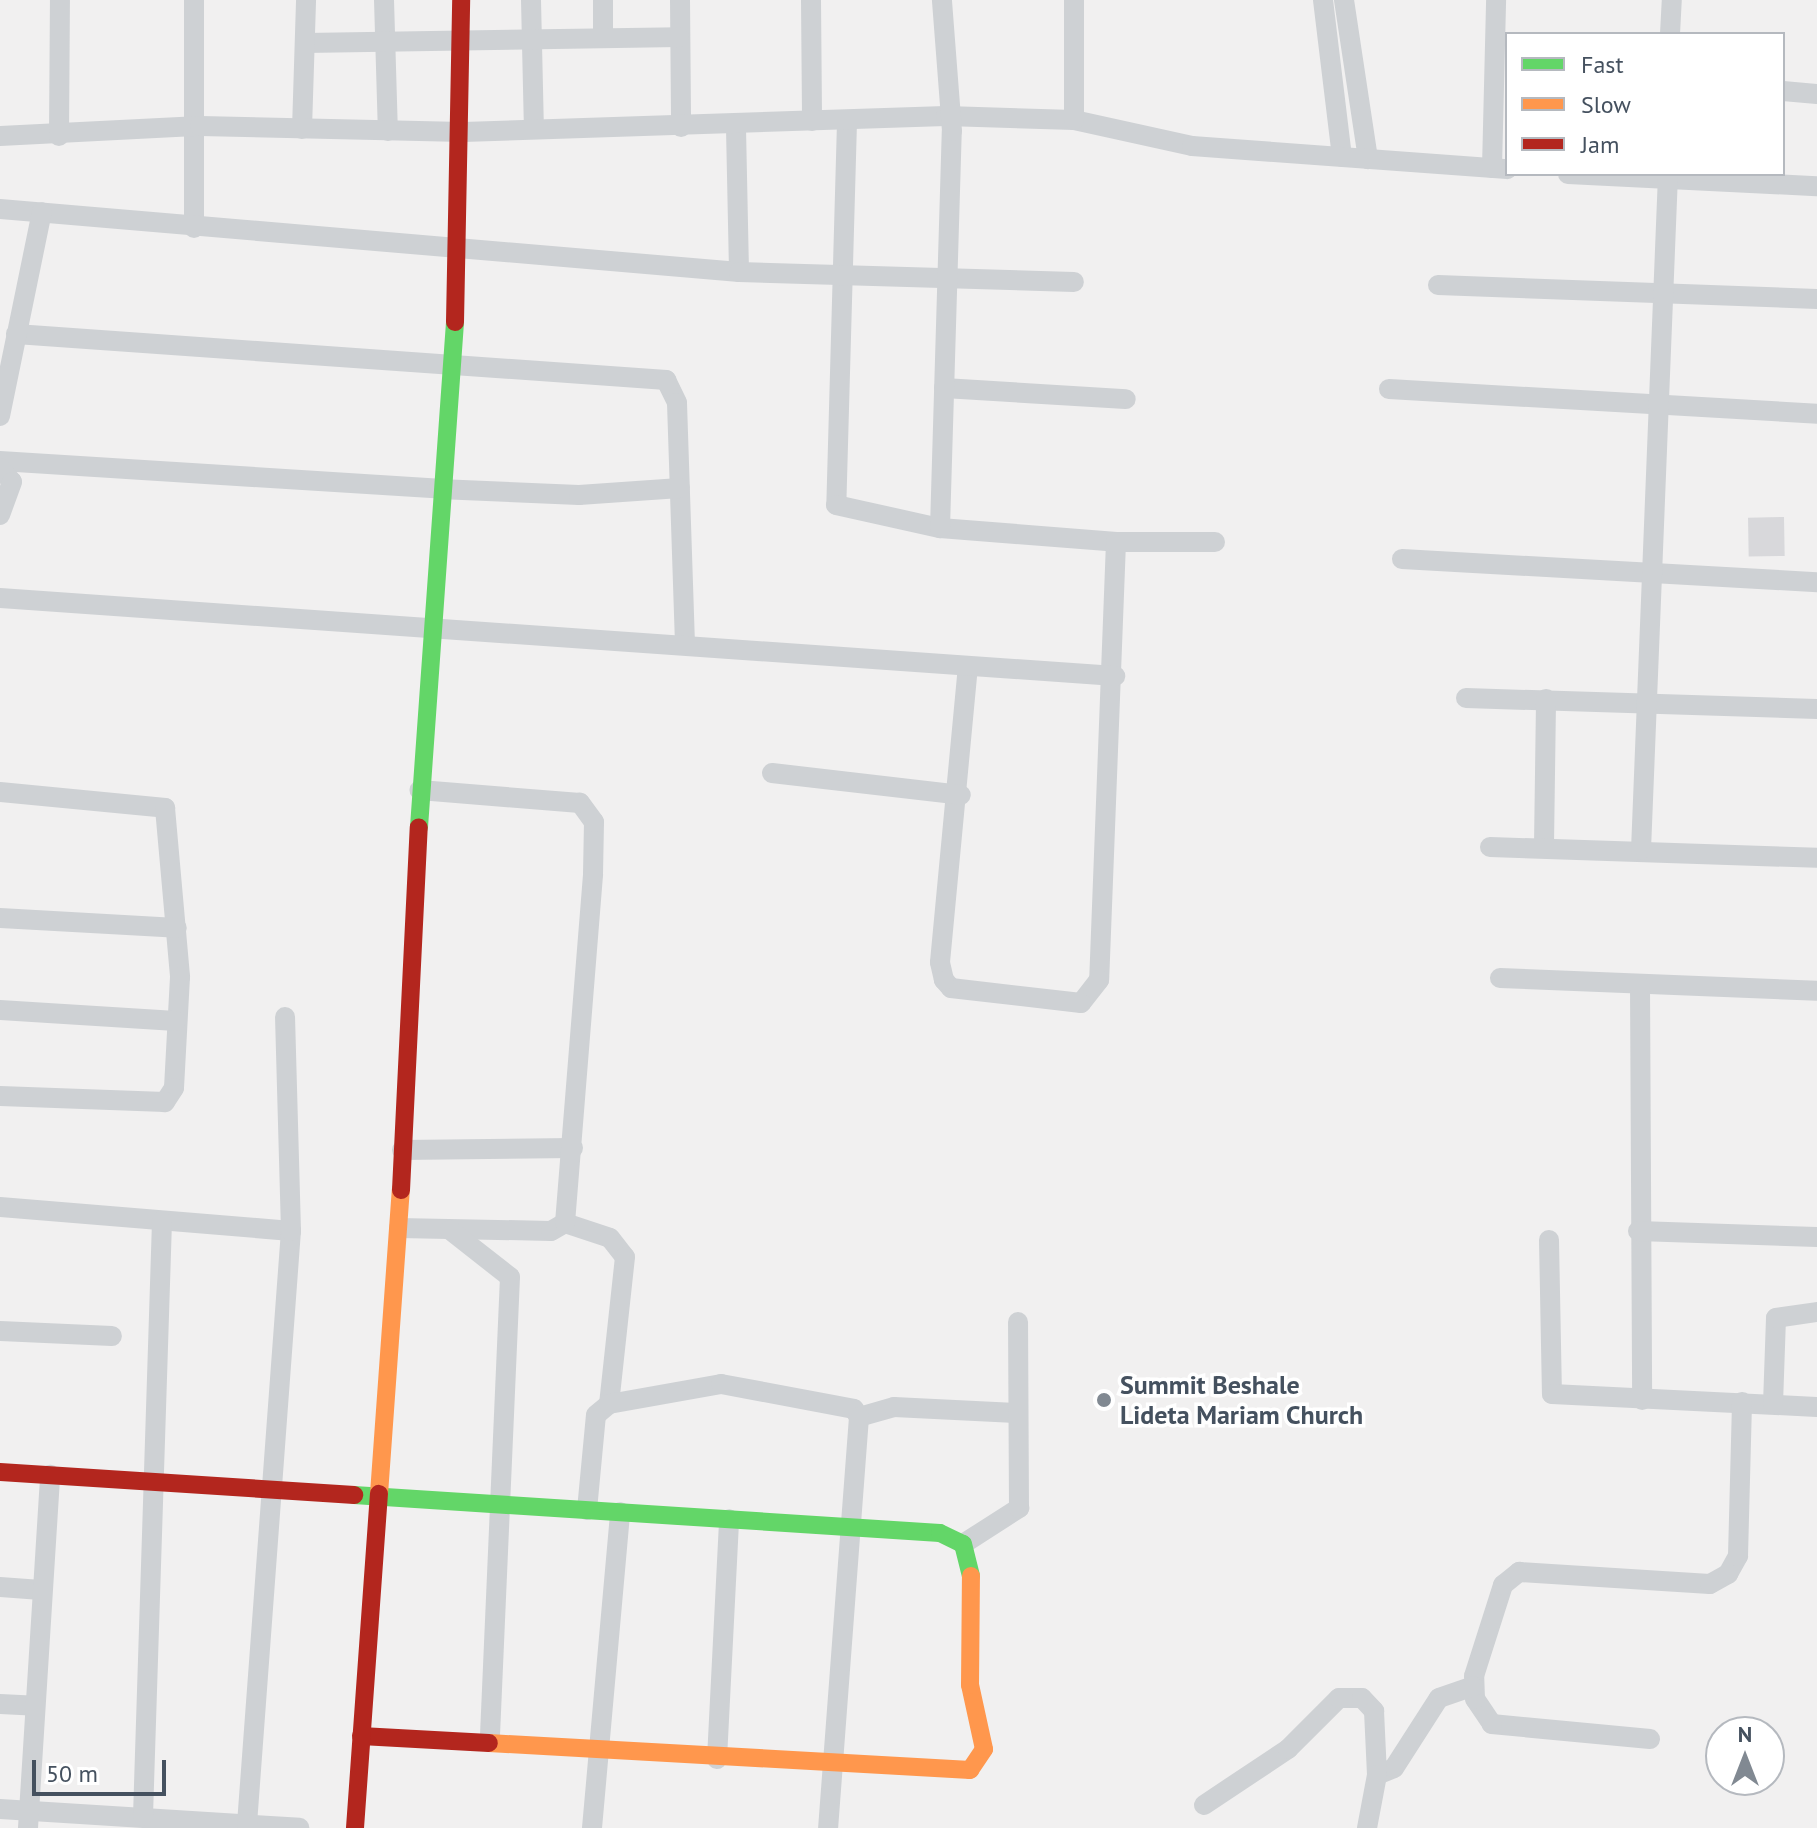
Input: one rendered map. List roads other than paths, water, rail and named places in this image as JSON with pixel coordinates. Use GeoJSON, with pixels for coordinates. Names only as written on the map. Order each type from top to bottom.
{"type":"FeatureCollection","features":[{"type":"Feature","properties":{"kind":"street"},"geometry":{"type":"LineString","coordinates":[[59,136],[60,0]]}},
{"type":"Feature","properties":{"kind":"street"},"geometry":{"type":"LineString","coordinates":[[194,0],[200,126],[194,228]]}},
{"type":"Feature","properties":{"kind":"street"},"geometry":{"type":"LineString","coordinates":[[302,129],[306,0]]}},
{"type":"Feature","properties":{"kind":"street"},"geometry":{"type":"LineString","coordinates":[[384,0],[388,131]]}},
{"type":"Feature","properties":{"kind":"street"},"geometry":{"type":"LineString","coordinates":[[355,1828],[376,1498],[399,1228],[429,629],[461,251],[461,0]]}},
{"type":"Feature","properties":{"kind":"street"},"geometry":{"type":"LineString","coordinates":[[531,0],[534,128]]}},
{"type":"Feature","properties":{"kind":"street"},"geometry":{"type":"LineString","coordinates":[[603,0],[603,38]]}},
{"type":"Feature","properties":{"kind":"street"},"geometry":{"type":"LineString","coordinates":[[680,0],[681,127]]}},
{"type":"Feature","properties":{"kind":"street"},"geometry":{"type":"LineString","coordinates":[[811,0],[812,121]]}},
{"type":"Feature","properties":{"kind":"street"},"geometry":{"type":"LineString","coordinates":[[940,528],[949,280],[942,0]]}},
{"type":"Feature","properties":{"kind":"street"},"geometry":{"type":"LineString","coordinates":[[1074,0],[1074,120]]}},
{"type":"Feature","properties":{"kind":"street"},"geometry":{"type":"LineString","coordinates":[[1323,0],[1342,157]]}},
{"type":"Feature","properties":{"kind":"street"},"geometry":{"type":"LineString","coordinates":[[1344,0],[1368,159]]}},
{"type":"Feature","properties":{"kind":"street"},"geometry":{"type":"LineString","coordinates":[[0,136],[59,136],[200,126],[463,132],[534,128],[736,128],[812,121],[946,116],[1074,120],[1264,153],[1500,169],[1502,71],[1496,0]]}},
{"type":"Feature","properties":{"kind":"street"},"geometry":{"type":"LineString","coordinates":[[1670,32],[1672,0]]}},
{"type":"Feature","properties":{"kind":"street"},"geometry":{"type":"LineString","coordinates":[[305,43],[679,37]]}},
{"type":"Feature","properties":{"kind":"street"},"geometry":{"type":"LineString","coordinates":[[1785,91],[1817,94]]}},
{"type":"Feature","properties":{"kind":"street"},"geometry":{"type":"LineString","coordinates":[[847,122],[832,495],[842,510],[940,528],[1116,542],[1215,542]]}},
{"type":"Feature","properties":{"kind":"street"},"geometry":{"type":"LineString","coordinates":[[736,128],[739,272]]}},
{"type":"Feature","properties":{"kind":"street"},"geometry":{"type":"LineString","coordinates":[[1618,176],[1817,186]]}},
{"type":"Feature","properties":{"kind":"street"},"geometry":{"type":"LineString","coordinates":[[1641,850],[1651,701],[1657,407],[1668,178]]}},
{"type":"Feature","properties":{"kind":"street"},"geometry":{"type":"LineString","coordinates":[[0,209],[461,251],[739,272],[840,278],[1074,282]]}},
{"type":"Feature","properties":{"kind":"street"},"geometry":{"type":"LineString","coordinates":[[0,416],[42,212]]}},
{"type":"Feature","properties":{"kind":"street"},"geometry":{"type":"LineString","coordinates":[[1438,285],[1817,299]]}},
{"type":"Feature","properties":{"kind":"street"},"geometry":{"type":"LineString","coordinates":[[16,334],[666,380],[676,388],[685,644]]}},
{"type":"Feature","properties":{"kind":"street"},"geometry":{"type":"LineString","coordinates":[[944,388],[1126,399]]}},
{"type":"Feature","properties":{"kind":"street"},"geometry":{"type":"LineString","coordinates":[[1389,389],[1817,414]]}},
{"type":"Feature","properties":{"kind":"street"},"geometry":{"type":"LineString","coordinates":[[0,461],[579,495],[680,488]]}},
{"type":"Feature","properties":{"kind":"street"},"geometry":{"type":"LineString","coordinates":[[0,468],[12,482],[0,515]]}},
{"type":"Feature","properties":{"kind":"street"},"geometry":{"type":"LineString","coordinates":[[968,667],[961,795],[940,962],[944,980],[951,988],[1081,1003],[1099,980],[1115,676],[1116,542]]}},
{"type":"Feature","properties":{"kind":"street"},"geometry":{"type":"LineString","coordinates":[[1402,559],[1817,582]]}},
{"type":"Feature","properties":{"kind":"street"},"geometry":{"type":"LineString","coordinates":[[0,598],[1115,676]]}},
{"type":"Feature","properties":{"kind":"street"},"geometry":{"type":"LineString","coordinates":[[1466,698],[1651,701],[1817,709]]}},
{"type":"Feature","properties":{"kind":"street"},"geometry":{"type":"LineString","coordinates":[[1544,845],[1546,699]]}},
{"type":"Feature","properties":{"kind":"street"},"geometry":{"type":"LineString","coordinates":[[772,773],[961,795]]}},
{"type":"Feature","properties":{"kind":"street"},"geometry":{"type":"LineString","coordinates":[[420,790],[566,798],[590,811],[593,874],[565,1223]]}},
{"type":"Feature","properties":{"kind":"street"},"geometry":{"type":"LineString","coordinates":[[0,792],[165,808],[177,928],[174,1088],[154,1107],[0,1096]]}},
{"type":"Feature","properties":{"kind":"street"},"geometry":{"type":"LineString","coordinates":[[1490,847],[1544,845],[1817,858]]}},
{"type":"Feature","properties":{"kind":"street"},"geometry":{"type":"LineString","coordinates":[[0,918],[177,928]]}},
{"type":"Feature","properties":{"kind":"street"},"geometry":{"type":"LineString","coordinates":[[1500,978],[1817,991]]}},
{"type":"Feature","properties":{"kind":"street"},"geometry":{"type":"LineString","coordinates":[[1640,986],[1638,1231],[1642,1400]]}},
{"type":"Feature","properties":{"kind":"street"},"geometry":{"type":"LineString","coordinates":[[0,1010],[176,1021]]}},
{"type":"Feature","properties":{"kind":"street"},"geometry":{"type":"LineString","coordinates":[[247,1824],[267,1490],[291,1231],[285,1017]]}},
{"type":"Feature","properties":{"kind":"street"},"geometry":{"type":"LineString","coordinates":[[402,1150],[573,1148]]}},
{"type":"Feature","properties":{"kind":"street"},"geometry":{"type":"LineString","coordinates":[[0,1207],[291,1231]]}},
{"type":"Feature","properties":{"kind":"street"},"geometry":{"type":"LineString","coordinates":[[143,1816],[158,1483],[162,1221]]}},
{"type":"Feature","properties":{"kind":"street"},"geometry":{"type":"LineString","coordinates":[[399,1228],[551,1231],[565,1223],[610,1238],[625,1257],[609,1404]]}},
{"type":"Feature","properties":{"kind":"street"},"geometry":{"type":"LineString","coordinates":[[450,1230],[510,1277],[490,1741]]}},
{"type":"Feature","properties":{"kind":"street"},"geometry":{"type":"LineString","coordinates":[[1638,1231],[1817,1237]]}},
{"type":"Feature","properties":{"kind":"street"},"geometry":{"type":"LineString","coordinates":[[1549,1240],[1552,1394],[1817,1407]]}},
{"type":"Feature","properties":{"kind":"street"},"geometry":{"type":"LineString","coordinates":[[1773,1404],[1776,1318],[1817,1312]]}},
{"type":"Feature","properties":{"kind":"street"},"geometry":{"type":"LineString","coordinates":[[963,1544],[1019,1508],[1016,1413],[1018,1322]]}},
{"type":"Feature","properties":{"kind":"street"},"geometry":{"type":"LineString","coordinates":[[0,1331],[112,1336]]}},
{"type":"Feature","properties":{"kind":"street"},"geometry":{"type":"LineString","coordinates":[[587,1510],[596,1415],[609,1404],[721,1384],[787,1401],[841,1402],[859,1417]]}},
{"type":"Feature","properties":{"kind":"street"},"geometry":{"type":"LineString","coordinates":[[1650,1739],[1492,1724],[1473,1686],[1509,1576],[1710,1584],[1728,1574],[1738,1556],[1742,1402]]}},
{"type":"Feature","properties":{"kind":"street"},"geometry":{"type":"LineString","coordinates":[[859,1417],[894,1407],[1016,1413]]}},
{"type":"Feature","properties":{"kind":"street"},"geometry":{"type":"LineString","coordinates":[[828,1828],[859,1417]]}},
{"type":"Feature","properties":{"kind":"street"},"geometry":{"type":"LineString","coordinates":[[0,1472],[376,1498],[853,1525],[955,1535],[963,1544],[971,1566],[970,1685],[982,1762],[945,1772],[600,1753],[490,1741],[361,1736]]}},
{"type":"Feature","properties":{"kind":"street"},"geometry":{"type":"LineString","coordinates":[[28,1819],[50,1475]]}},
{"type":"Feature","properties":{"kind":"street"},"geometry":{"type":"LineString","coordinates":[[592,1828],[620,1512]]}},
{"type":"Feature","properties":{"kind":"street"},"geometry":{"type":"LineString","coordinates":[[717,1759],[729,1519]]}},
{"type":"Feature","properties":{"kind":"street"},"geometry":{"type":"LineString","coordinates":[[0,1587],[41,1590]]}},
{"type":"Feature","properties":{"kind":"street"},"geometry":{"type":"LineString","coordinates":[[1377,1775],[1394,1768],[1439,1698],[1473,1686]]}},
{"type":"Feature","properties":{"kind":"street"},"geometry":{"type":"LineString","coordinates":[[1204,1805],[1288,1749],[1339,1698],[1362,1698],[1374,1711],[1377,1775],[1367,1828]]}},
{"type":"Feature","properties":{"kind":"street"},"geometry":{"type":"LineString","coordinates":[[0,1704],[35,1706]]}},
{"type":"Feature","properties":{"kind":"street"},"geometry":{"type":"LineString","coordinates":[[0,1809],[28,1819],[143,1816],[201,1825],[247,1824],[299,1828]]}},
{"type":"Feature","properties":{"kind":"place","name":"Summit Beshale Lideta Mariam Church"},"geometry":{"type":"Point","coordinates":[1104,1400]}}]}
